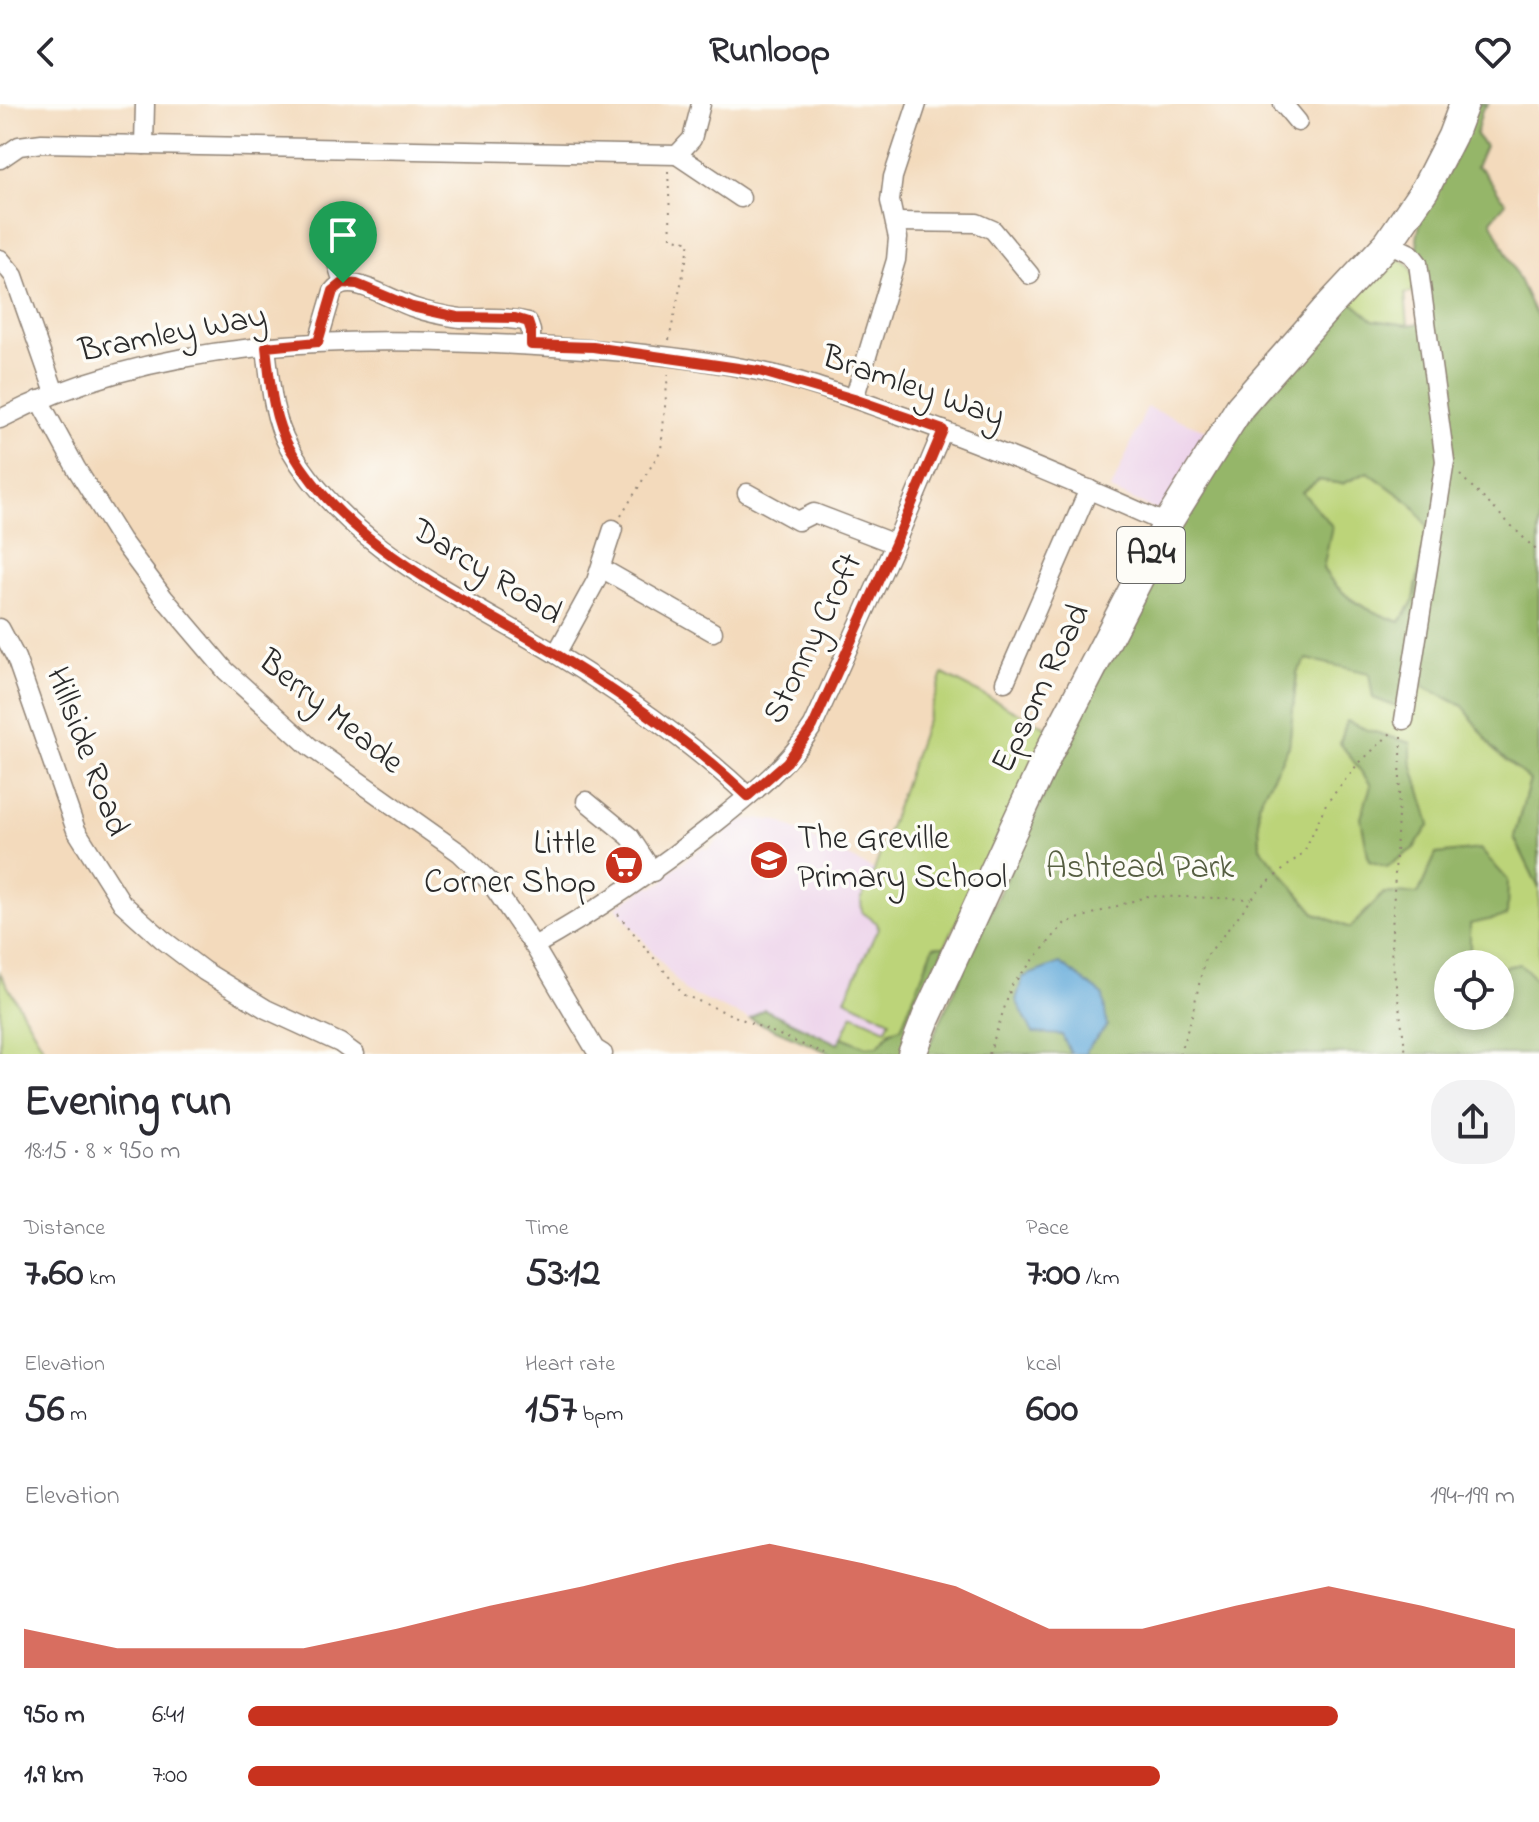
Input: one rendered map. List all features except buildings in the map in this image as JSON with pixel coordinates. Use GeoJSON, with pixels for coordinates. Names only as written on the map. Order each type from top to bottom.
{"type":"FeatureCollection","features":[{"type":"Feature","properties":{"kind":"highway","name":"Epsom Road"},"geometry":{"type":"LineString","coordinates":[[912,1054],[1050,750],[1167,524],[1240,407],[1388,243],[1425,189],[1452,136],[1464,104]]}},
{"type":"Feature","properties":{"kind":"street"},"geometry":{"type":"LineString","coordinates":[[144,145],[145,104]]}},
{"type":"Feature","properties":{"kind":"street"},"geometry":{"type":"LineString","coordinates":[[673,155],[692,139],[701,104]]}},
{"type":"Feature","properties":{"kind":"street"},"geometry":{"type":"LineString","coordinates":[[854,399],[896,260],[896,222],[890,201],[893,177],[917,104]]}},
{"type":"Feature","properties":{"kind":"street"},"geometry":{"type":"LineString","coordinates":[[1283,104],[1298,122]]}},
{"type":"Feature","properties":{"kind":"street"},"geometry":{"type":"LineString","coordinates":[[0,159],[19,146],[42,143],[673,155],[741,198]]}},
{"type":"Feature","properties":{"kind":"street"},"geometry":{"type":"LineString","coordinates":[[896,222],[977,223],[993,230],[1030,275]]}},
{"type":"Feature","properties":{"kind":"street"},"geometry":{"type":"LineString","coordinates":[[1388,243],[1411,254],[1418,263],[1445,461],[1404,720]]}},
{"type":"Feature","properties":{"kind":"street"},"geometry":{"type":"LineString","coordinates":[[334,254],[343,283],[357,284],[412,307],[457,317],[515,318],[528,322],[531,345]]}},
{"type":"Feature","properties":{"kind":"street","name":"Berry Meade"},"geometry":{"type":"LineString","coordinates":[[0,259],[14,276],[47,397],[76,468],[121,540],[164,598],[226,671],[309,746],[460,853],[490,882],[534,946],[595,1049],[603,1054]]}},
{"type":"Feature","properties":{"kind":"street","name":"Bramley Way"},"geometry":{"type":"LineString","coordinates":[[318,342],[333,291],[343,283]]}},
{"type":"Feature","properties":{"kind":"street","name":"Bramley Way"},"geometry":{"type":"LineString","coordinates":[[0,419],[47,397],[156,364],[266,347],[318,342],[422,340],[593,347],[759,371],[854,399],[943,430],[1167,524]]}},
{"type":"Feature","properties":{"kind":"street","name":"Darcy Road"},"geometry":{"type":"LineString","coordinates":[[266,347],[279,426],[301,466],[335,507],[432,583],[556,654],[674,733],[748,796]]}},
{"type":"Feature","properties":{"kind":"street","name":"Stonny Croft"},"geometry":{"type":"LineString","coordinates":[[534,946],[653,872],[787,762],[813,726],[943,430]]}},
{"type":"Feature","properties":{"kind":"street"},"geometry":{"type":"LineString","coordinates":[[1005,682],[1089,489]]}},
{"type":"Feature","properties":{"kind":"street"},"geometry":{"type":"LineString","coordinates":[[747,493],[798,521],[814,513],[895,544]]}},
{"type":"Feature","properties":{"kind":"street"},"geometry":{"type":"LineString","coordinates":[[556,654],[596,581],[613,529]]}},
{"type":"Feature","properties":{"kind":"street"},"geometry":{"type":"LineString","coordinates":[[601,568],[713,632]]}},
{"type":"Feature","properties":{"kind":"street","name":"Hillside Road"},"geometry":{"type":"LineString","coordinates":[[0,628],[16,658],[76,830],[122,903],[204,971],[254,1002],[340,1043],[355,1054]]}},
{"type":"Feature","properties":{"kind":"street"},"geometry":{"type":"LineString","coordinates":[[586,801],[630,837],[653,872]]}},
{"type":"Feature","properties":{"kind":"path"},"geometry":{"type":"LineString","coordinates":[[613,529],[661,450],[667,357],[690,242],[671,237],[673,155]]}},
{"type":"Feature","properties":{"kind":"path"},"geometry":{"type":"LineString","coordinates":[[1445,461],[1539,553]]}},
{"type":"Feature","properties":{"kind":"path"},"geometry":{"type":"LineString","coordinates":[[1179,1054],[1191,1020],[1205,958],[1252,899],[1304,852],[1326,804],[1357,765],[1404,720]]}},
{"type":"Feature","properties":{"kind":"path"},"geometry":{"type":"LineString","coordinates":[[1404,720],[1391,951],[1406,1054]]}},
{"type":"Feature","properties":{"kind":"path"},"geometry":{"type":"LineString","coordinates":[[989,1054],[1012,985],[1065,923],[1148,896],[1252,899]]}},
{"type":"Feature","properties":{"kind":"path"},"geometry":{"type":"LineString","coordinates":[[607,900],[684,995],[825,1054]]}},
{"type":"Feature","properties":{"kind":"shaded area"},"geometry":{"type":"Polygon","coordinates":[[[1147,407],[1215,434],[1171,504],[1155,510],[1111,490],[1147,407]]]}},
{"type":"Feature","properties":{"kind":"shaded area","name":"The Greville Primary School"},"geometry":{"type":"Polygon","coordinates":[[[943,674],[902,1054],[832,1054],[686,992],[616,907],[649,886],[654,887],[664,881],[665,875],[702,848],[708,849],[726,834],[725,828],[741,820],[779,821],[874,870],[943,674]]]}},
{"type":"Feature","properties":{"kind":"green space","name":"Ashtead Park"},"geometry":{"type":"Polygon","coordinates":[[[1478,104],[1488,104],[1482,110],[1476,135],[1485,146],[1476,167],[1482,170],[1506,203],[1491,220],[1539,322],[1539,888],[1514,837],[1530,780],[1494,750],[1463,706],[1426,688],[1420,680],[1405,677],[1399,708],[1373,698],[1369,673],[1307,659],[1297,672],[1289,746],[1258,804],[1260,847],[1315,913],[1350,928],[1384,893],[1418,894],[1436,854],[1480,849],[1508,880],[1507,916],[1470,924],[1470,950],[1434,950],[1434,1030],[1514,1030],[1514,965],[1520,964],[1539,983],[1539,1054],[1087,1054],[1086,1050],[1107,1026],[1063,1035],[1071,1054],[925,1054],[1126,617],[1229,442],[1348,299],[1373,320],[1408,325],[1428,322],[1417,239],[1421,217],[1456,156],[1478,104]],[[1368,472],[1342,484],[1319,480],[1302,492],[1332,526],[1323,569],[1331,580],[1356,603],[1400,622],[1414,600],[1427,526],[1412,504],[1368,472]]]}},
{"type":"Feature","properties":{"kind":"green space"},"geometry":{"type":"Polygon","coordinates":[[[1394,259],[1409,265],[1417,291],[1405,294],[1408,325],[1373,320],[1348,299],[1382,264],[1394,259]]]}},
{"type":"Feature","properties":{"kind":"green space"},"geometry":{"type":"Polygon","coordinates":[[[1368,472],[1412,504],[1427,525],[1414,600],[1400,622],[1357,603],[1331,580],[1323,569],[1326,548],[1302,492],[1319,480],[1342,484],[1368,472]]]}},
{"type":"Feature","properties":{"kind":"green space"},"geometry":{"type":"Polygon","coordinates":[[[1307,659],[1420,680],[1426,688],[1463,706],[1494,750],[1530,780],[1514,837],[1539,888],[1539,983],[1520,964],[1514,965],[1514,950],[1435,950],[1384,893],[1350,928],[1315,913],[1260,847],[1258,804],[1289,746],[1297,672],[1307,659]]]}},
{"type":"Feature","properties":{"kind":"green space"},"geometry":{"type":"Polygon","coordinates":[[[943,674],[1050,729],[945,946],[934,946],[901,1028],[890,1031],[878,1046],[866,1047],[842,1037],[853,1014],[886,1029],[890,1020],[845,999],[878,928],[877,923],[862,912],[861,900],[943,674]]]}},
{"type":"Feature","properties":{"kind":"green space"},"geometry":{"type":"Polygon","coordinates":[[[1347,721],[1411,743],[1411,760],[1430,824],[1414,848],[1387,867],[1369,861],[1361,818],[1371,785],[1340,743],[1347,721]]]}},
{"type":"Feature","properties":{"kind":"green space"},"geometry":{"type":"Polygon","coordinates":[[[934,946],[945,946],[902,1054],[832,1054],[750,1019],[764,1009],[838,1044],[842,1037],[866,1047],[878,1046],[891,1031],[901,1028],[934,946]]]}},
{"type":"Feature","properties":{"kind":"green space"},"geometry":{"type":"Polygon","coordinates":[[[0,973],[47,1054],[0,1054],[0,973]]]}},
{"type":"Feature","properties":{"kind":"water"},"geometry":{"type":"Polygon","coordinates":[[[1060,963],[1103,995],[1107,1026],[1086,1050],[1087,1054],[1071,1054],[1062,1035],[1033,1033],[1016,1000],[1023,977],[1060,963]]]}},
{"type":"Feature","properties":{"kind":"place","name":"The Greville Primary School"},"geometry":{"type":"Point","coordinates":[769,860]}},
{"type":"Feature","properties":{"kind":"place","name":"Little Corner Shop"},"geometry":{"type":"Point","coordinates":[624,865]}},
{"type":"Feature","properties":{"kind":"route"},"geometry":{"type":"LineString","coordinates":[[343,283],[357,284],[412,307],[457,317],[515,318],[528,322],[531,345],[593,347],[759,371],[943,430],[813,726],[787,762],[748,796],[674,733],[627,700],[556,654],[432,583],[367,534],[319,490],[287,445],[279,426],[266,347],[318,342],[333,291],[343,283]]}}]}
